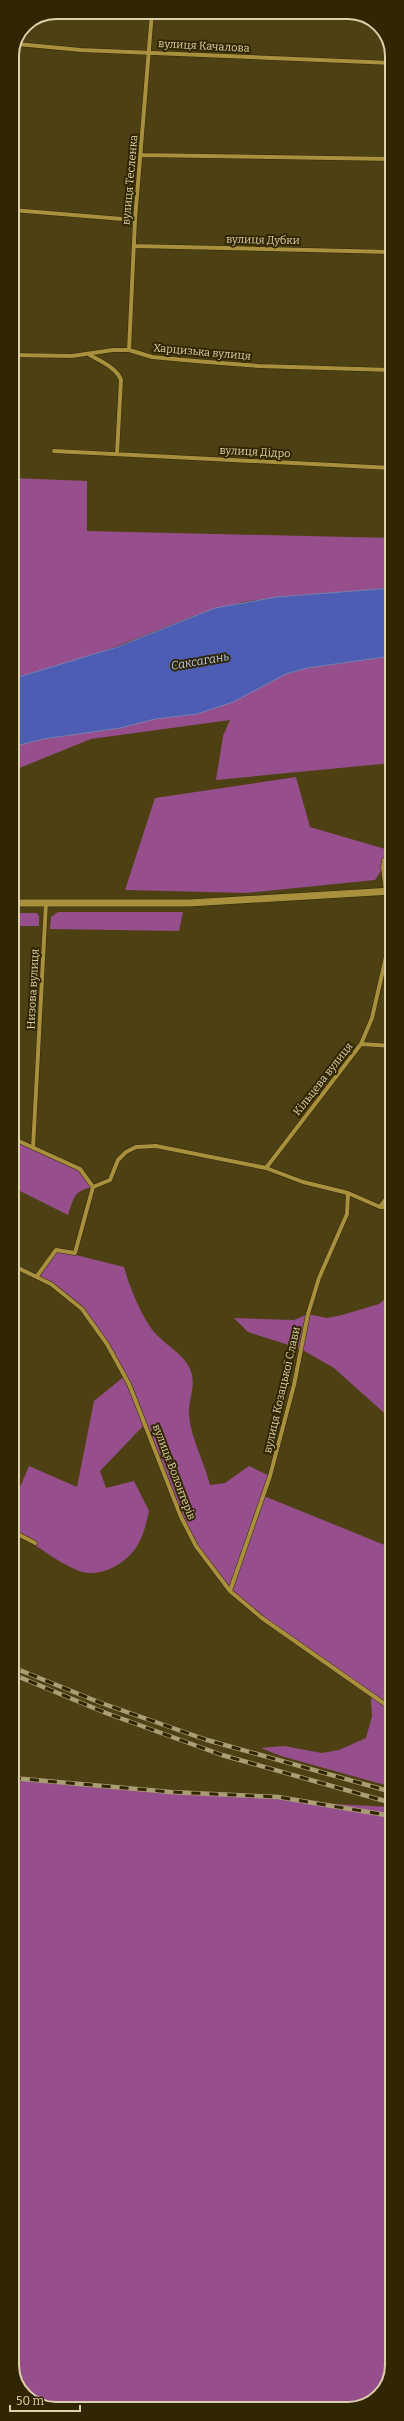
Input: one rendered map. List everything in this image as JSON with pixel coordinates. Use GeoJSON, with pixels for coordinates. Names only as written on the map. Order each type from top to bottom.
{"type":"FeatureCollection","features":[{"type":"Feature","properties":{"kind":"street","name":"вулиця Тесленка"},"geometry":{"type":"LineString","coordinates":[[129,350],[135,220],[151,19]]}},
{"type":"Feature","properties":{"kind":"street","name":"вулиця Качалова"},"geometry":{"type":"LineString","coordinates":[[21,44],[149,52],[385,63]]}},
{"type":"Feature","properties":{"kind":"street"},"geometry":{"type":"LineString","coordinates":[[141,155],[385,159]]}},
{"type":"Feature","properties":{"kind":"street"},"geometry":{"type":"LineString","coordinates":[[19,211],[135,220]]}},
{"type":"Feature","properties":{"kind":"street","name":"вулиця Дубки"},"geometry":{"type":"LineString","coordinates":[[134,246],[385,252]]}},
{"type":"Feature","properties":{"kind":"street","name":"Харцизька вулиця"},"geometry":{"type":"LineString","coordinates":[[19,355],[90,355],[113,350],[129,350],[152,357],[258,366],[385,370]]}},
{"type":"Feature","properties":{"kind":"street"},"geometry":{"type":"LineString","coordinates":[[90,355],[113,369],[119,375],[117,453]]}},
{"type":"Feature","properties":{"kind":"street","name":"вулиця Дідро"},"geometry":{"type":"LineString","coordinates":[[54,451],[385,468]]}},
{"type":"Feature","properties":{"kind":"street","name":"Кільцева вулиця"},"geometry":{"type":"LineString","coordinates":[[385,859],[383,868],[385,876]]}},
{"type":"Feature","properties":{"kind":"street"},"geometry":{"type":"LineString","coordinates":[[19,903],[188,903],[385,891]]}},
{"type":"Feature","properties":{"kind":"street","name":"Низова вулиця"},"geometry":{"type":"LineString","coordinates":[[33,1148],[46,903]]}},
{"type":"Feature","properties":{"kind":"street","name":"Кільцева вулиця"},"geometry":{"type":"LineString","coordinates":[[266,1168],[361,1044],[372,1018],[385,961]]}},
{"type":"Feature","properties":{"kind":"street"},"geometry":{"type":"LineString","coordinates":[[361,1044],[385,1046]]}},
{"type":"Feature","properties":{"kind":"street"},"geometry":{"type":"LineString","coordinates":[[19,1141],[80,1169],[93,1187]]}},
{"type":"Feature","properties":{"kind":"street"},"geometry":{"type":"LineString","coordinates":[[93,1187],[110,1180],[118,1160],[126,1152],[136,1147],[146,1145],[266,1168],[304,1182],[348,1193],[380,1207],[385,1207]]}},
{"type":"Feature","properties":{"kind":"street"},"geometry":{"type":"LineString","coordinates":[[37,1276],[56,1250],[76,1253],[93,1187]]}},
{"type":"Feature","properties":{"kind":"street","name":"вулиця Козацької Слави"},"geometry":{"type":"LineString","coordinates":[[230,1591],[270,1476],[294,1385],[308,1314],[319,1278],[347,1214],[348,1193]]}},
{"type":"Feature","properties":{"kind":"street"},"geometry":{"type":"LineString","coordinates":[[380,1207],[385,1201]]}},
{"type":"Feature","properties":{"kind":"street","name":"вулиця Волонтерів"},"geometry":{"type":"LineString","coordinates":[[19,1268],[37,1276],[82,1308],[122,1369],[146,1423],[181,1517],[196,1546],[230,1591],[262,1618],[385,1704]]}},
{"type":"Feature","properties":{"kind":"street"},"geometry":{"type":"LineString","coordinates":[[19,1535],[35,1543]]}},
{"type":"Feature","properties":{"kind":"shaded area"},"geometry":{"type":"Polygon","coordinates":[[[19,478],[87,481],[87,531],[385,538],[385,589],[277,597],[243,602],[191,617],[86,658],[19,677],[19,478]]]}},
{"type":"Feature","properties":{"kind":"shaded area"},"geometry":{"type":"Polygon","coordinates":[[[385,657],[385,764],[216,780],[223,736],[230,720],[91,739],[19,768],[19,745],[43,739],[120,728],[155,719],[197,714],[249,693],[286,674],[307,668],[385,657]]]}},
{"type":"Feature","properties":{"kind":"shaded area"},"geometry":{"type":"Polygon","coordinates":[[[296,777],[310,827],[385,849],[385,884],[383,868],[375,880],[246,893],[125,890],[155,798],[296,777]]]}},
{"type":"Feature","properties":{"kind":"shaded area"},"geometry":{"type":"Polygon","coordinates":[[[58,912],[183,912],[179,931],[50,929],[51,917],[58,912]]]}},
{"type":"Feature","properties":{"kind":"shaded area"},"geometry":{"type":"Polygon","coordinates":[[[19,913],[37,913],[39,916],[39,926],[19,926],[19,913]]]}},
{"type":"Feature","properties":{"kind":"shaded area"},"geometry":{"type":"Polygon","coordinates":[[[19,1141],[80,1169],[93,1187],[78,1193],[75,1196],[68,1215],[19,1190],[19,1141]]]}},
{"type":"Feature","properties":{"kind":"shaded area"},"geometry":{"type":"Polygon","coordinates":[[[56,1250],[124,1267],[133,1294],[153,1331],[183,1358],[190,1369],[193,1380],[189,1410],[190,1424],[210,1485],[225,1483],[249,1466],[270,1476],[264,1496],[385,1545],[385,1785],[281,1756],[261,1748],[284,1746],[322,1753],[339,1750],[366,1738],[372,1716],[371,1699],[373,1696],[246,1605],[213,1570],[181,1517],[145,1424],[100,1471],[106,1488],[134,1481],[149,1511],[141,1538],[132,1553],[126,1559],[102,1572],[85,1573],[68,1566],[19,1535],[19,1490],[29,1466],[77,1487],[94,1401],[126,1375],[82,1309],[37,1276],[56,1250]]]}},
{"type":"Feature","properties":{"kind":"shaded area"},"geometry":{"type":"Polygon","coordinates":[[[385,1299],[385,1414],[334,1368],[301,1349],[248,1332],[234,1318],[294,1320],[308,1314],[327,1318],[379,1304],[385,1299]]]}},
{"type":"Feature","properties":{"kind":"shaded area"},"geometry":{"type":"Polygon","coordinates":[[[19,1779],[171,1792],[278,1797],[333,1804],[385,1807],[385,2365],[380,2384],[376,2390],[365,2398],[353,2402],[53,2402],[46,2401],[35,2396],[24,2384],[19,2370],[19,1779]]]}},
{"type":"Feature","properties":{"kind":"water","name":"Саксагань"},"geometry":{"type":"Polygon","coordinates":[[[385,589],[385,657],[307,668],[286,674],[233,702],[197,714],[155,719],[120,728],[43,739],[19,745],[19,677],[117,647],[215,608],[277,597],[385,589]]]}},
{"type":"Feature","properties":{"kind":"railway"},"geometry":{"type":"LineString","coordinates":[[19,1670],[101,1703],[207,1740],[385,1790]]}},
{"type":"Feature","properties":{"kind":"railway"},"geometry":{"type":"LineString","coordinates":[[19,1677],[106,1713],[222,1755],[385,1801]]}},
{"type":"Feature","properties":{"kind":"railway"},"geometry":{"type":"LineString","coordinates":[[19,1779],[171,1792],[278,1797],[385,1815]]}}]}
